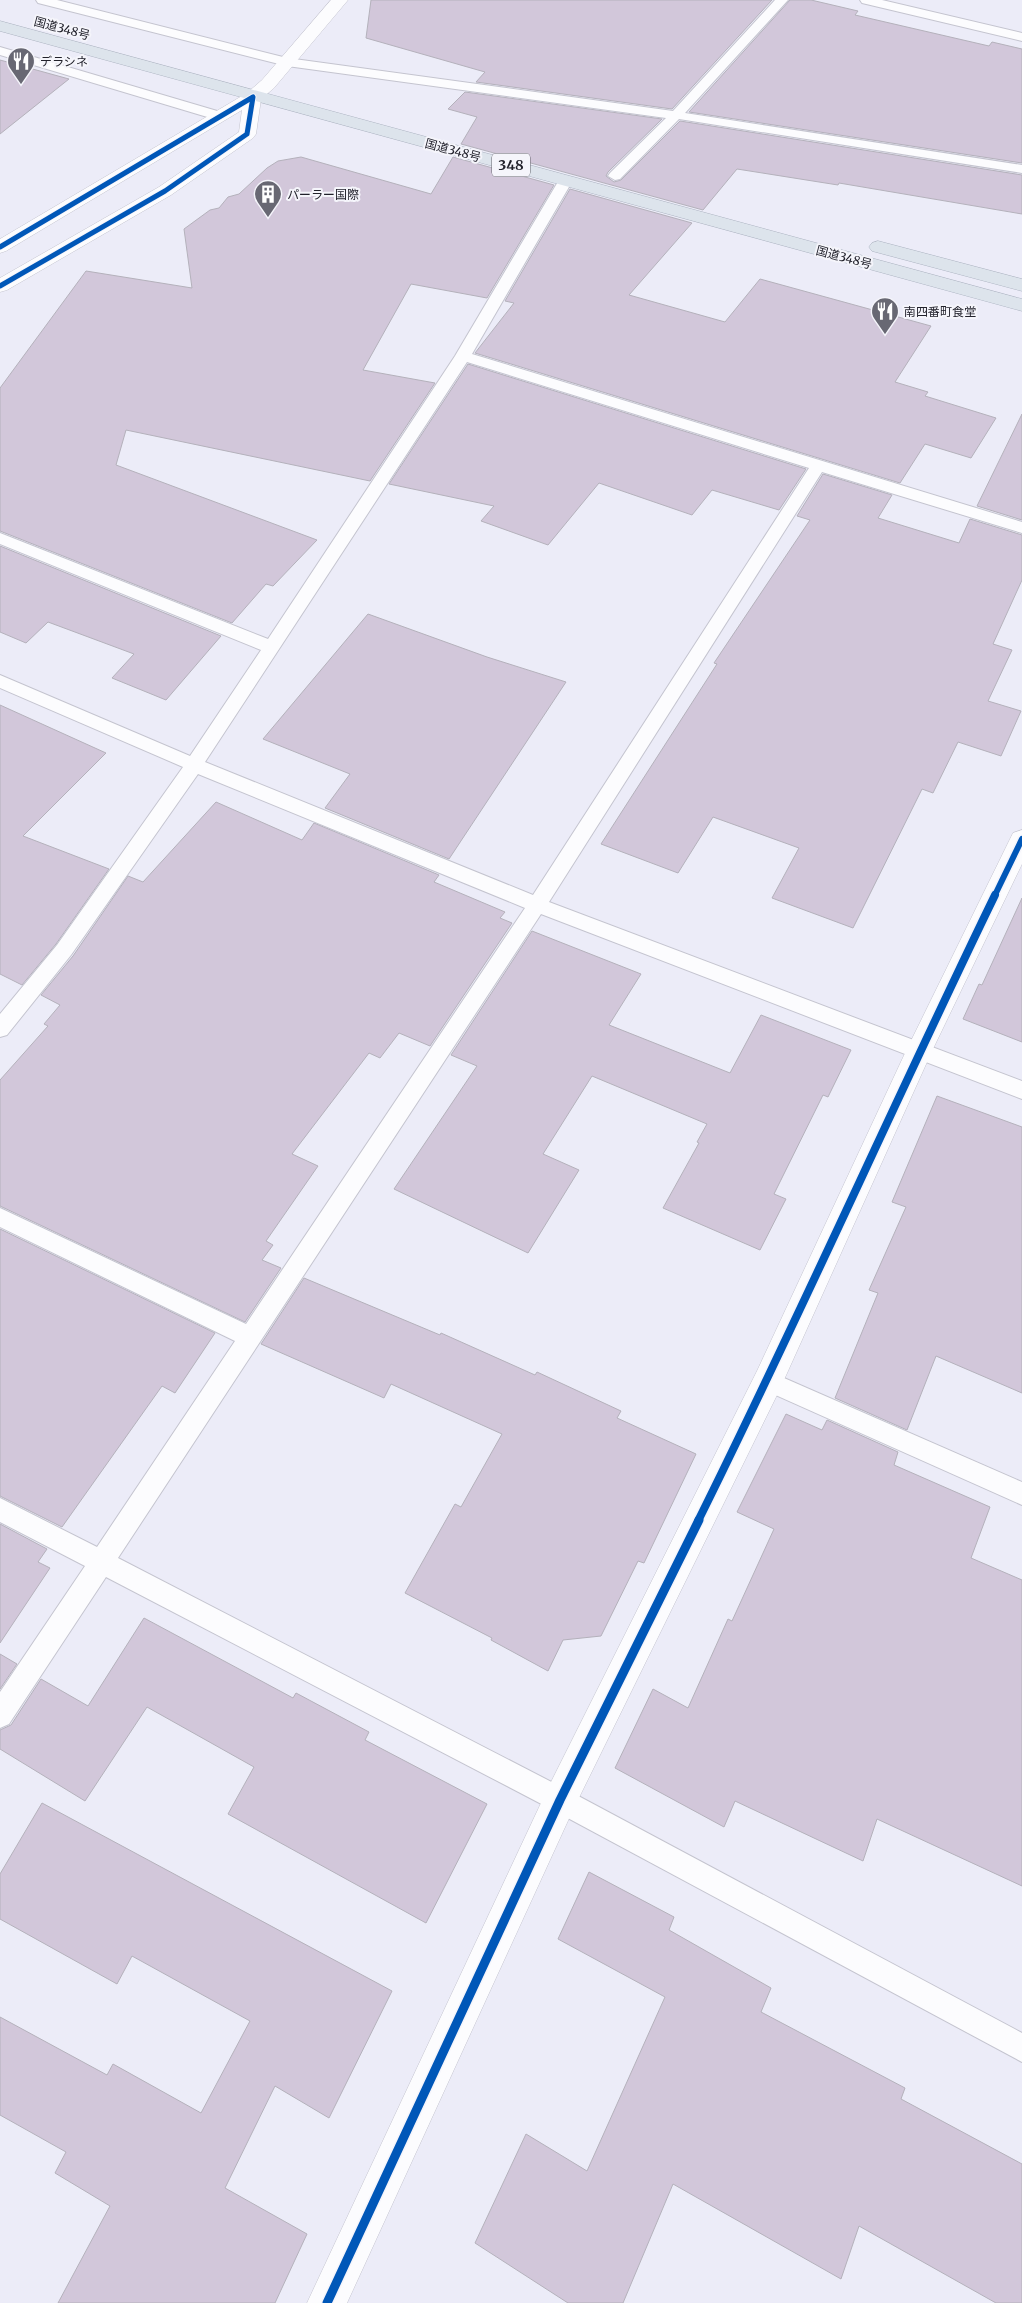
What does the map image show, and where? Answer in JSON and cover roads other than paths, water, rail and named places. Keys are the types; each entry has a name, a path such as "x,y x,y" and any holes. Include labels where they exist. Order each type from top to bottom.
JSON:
{"highway":[{"name":"国道348号","path":"0,10 634,182"},
{"name":"国道348号","path":"0,26 253,97 566,180 1022,306"},
{"name":"国道348号","path":"861,242 1022,285"}],"street":[{"path":"0,247 120,178 253,97 268,84 340,0"},
{"path":"0,286 165,191 246,134 253,97"},
{"path":"327,2303 560,1800 768,1381 919,1051 1022,839"}],"lane":[{"path":"42,0 287,62 676,114 1022,169"},
{"path":"615,176 676,114 782,0"},
{"path":"866,0 1022,37"},
{"path":"94,14 106,5"},
{"path":"0,51 219,116"},
{"path":"0,1029 64,950 194,765 462,356 566,180"},
{"path":"462,356 1022,528"},
{"path":"0,1715 537,905 818,466"},
{"path":"0,538 271,647"},
{"path":"0,681 194,765 537,905 1022,1090"},
{"path":"0,1217 250,1337"},
{"path":"768,1381 1022,1494"},
{"path":"0,1509 560,1800 1022,2048"}],"place":[{"name":"デラシネ","path":"21,85"},
{"name":"パーラー国際","path":"268,218"},
{"name":"南四番町食堂","path":"885,335"}]}
